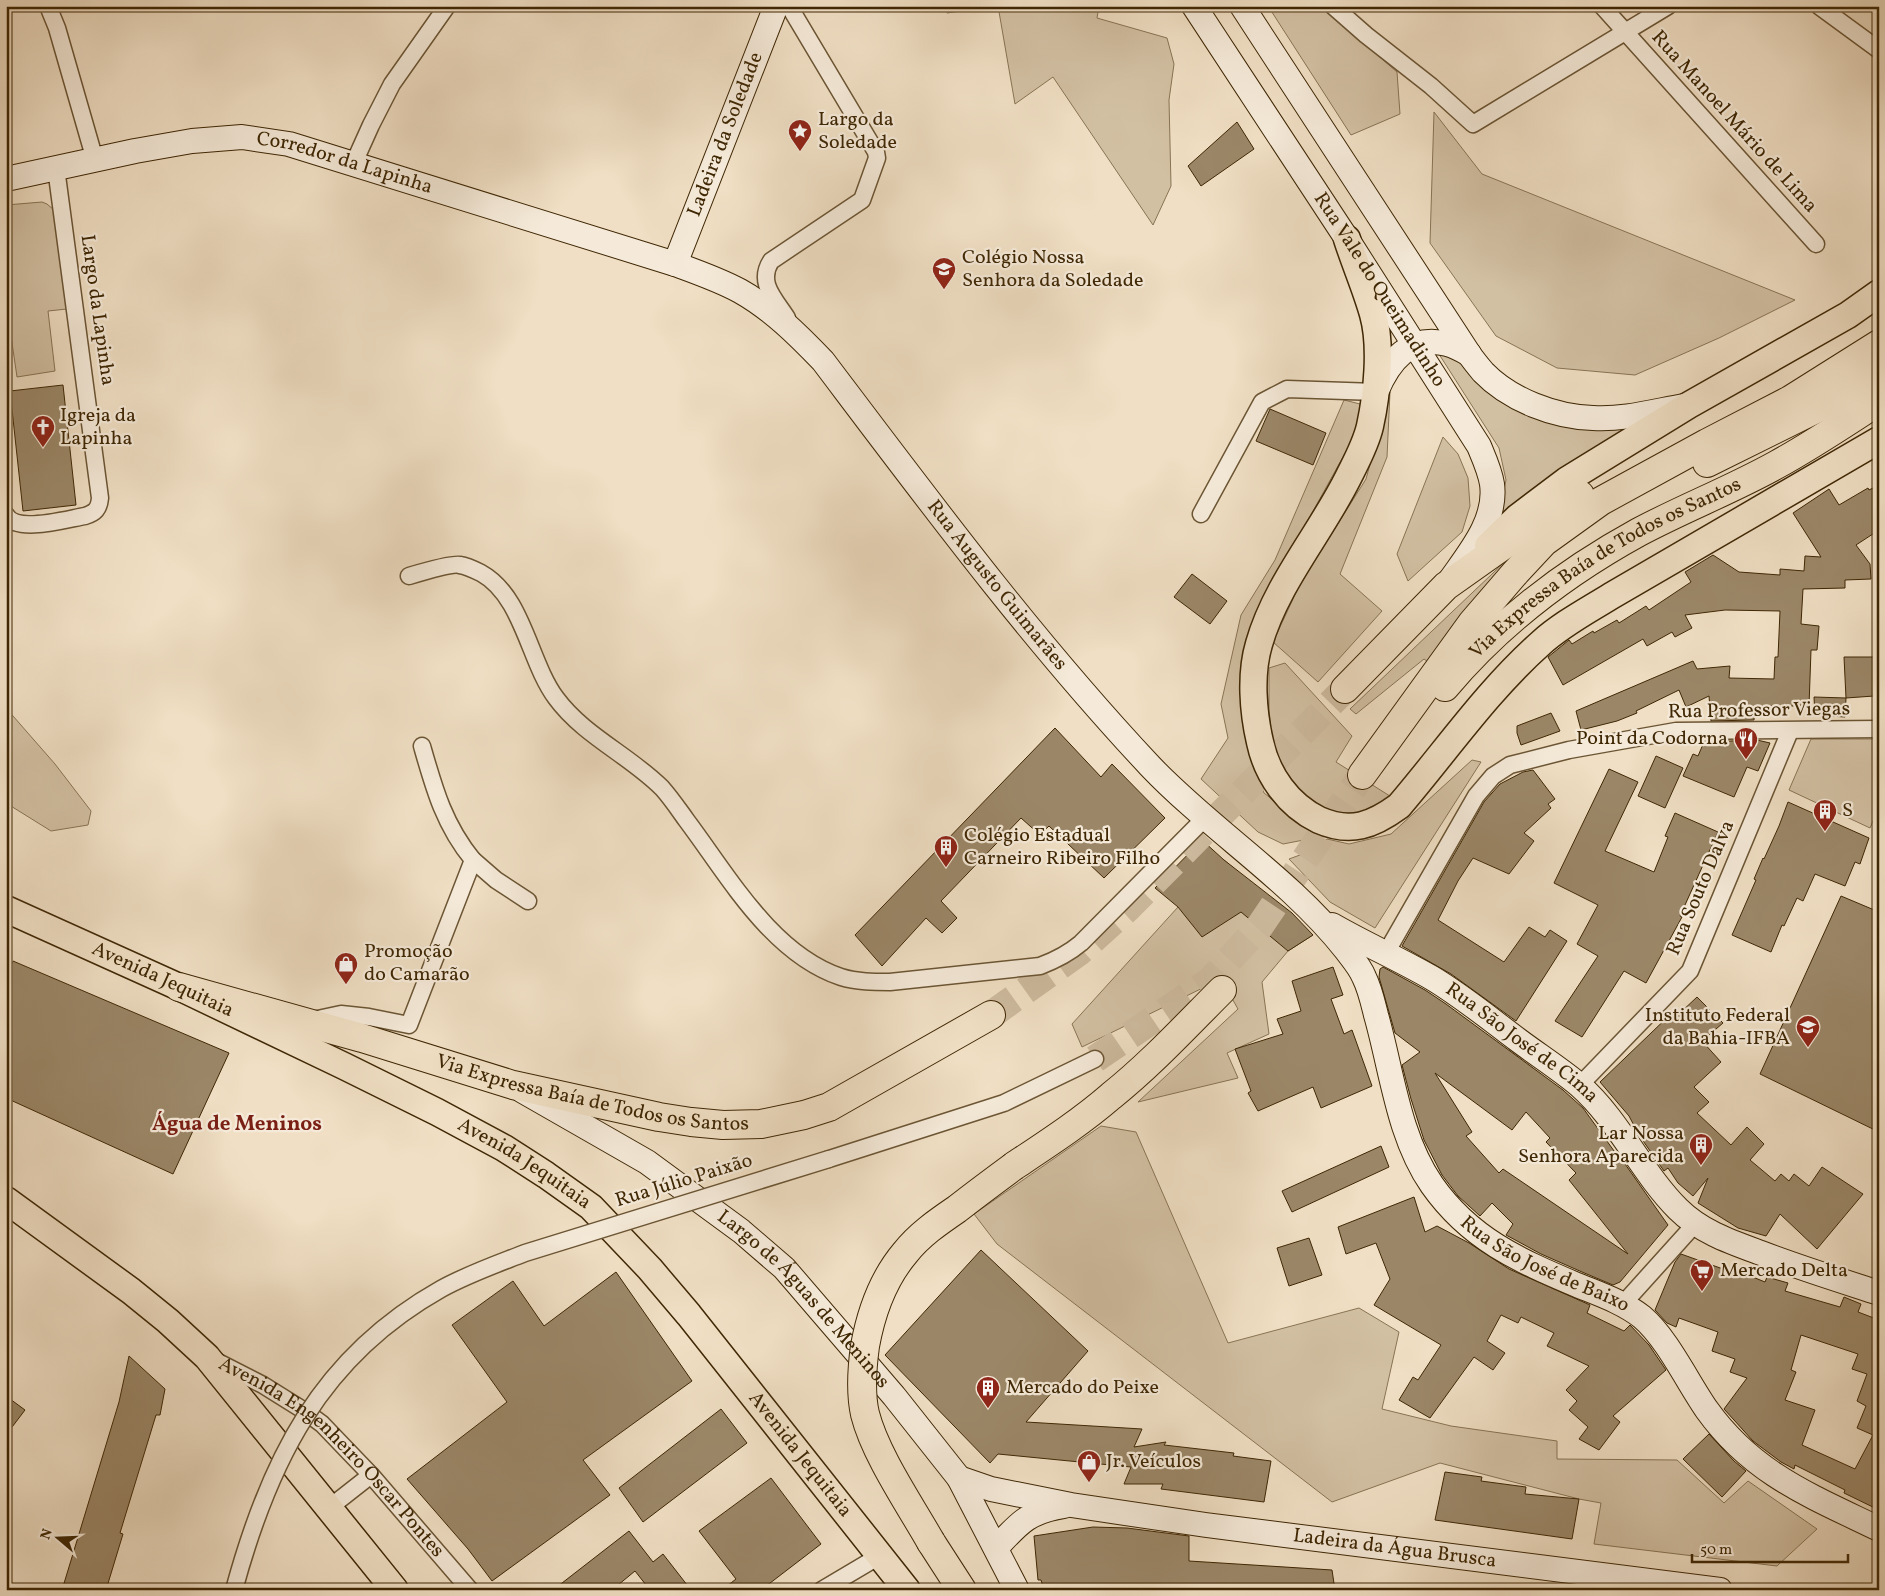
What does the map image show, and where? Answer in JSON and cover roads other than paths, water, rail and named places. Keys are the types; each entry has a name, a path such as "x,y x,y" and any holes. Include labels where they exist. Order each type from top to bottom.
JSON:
{"highway":[{"path":"1345,689 1446,586 1535,523 1628,466 1735,409 1879,342"},
{"path":"1491,603 1544,542 1601,501 1790,400 1879,342"},
{"path":"1491,603 1569,540 1600,520 1645,494 1826,404 1879,372"},
{"name":"Via Expressa Baía de Todos os Santos","path":"1491,603 1472,623 1369,779 1461,668 1513,618 1546,591 1593,558 1642,531 1776,465 1879,401"},
{"name":"Via Expressa Baía de Todos os Santos","path":"179,987 370,1040 513,1085 659,1117 723,1125 761,1124 804,1115 828,1107 990,1015"},
{"path":"962,1590 931,1542 894,1478 876,1443 866,1414 862,1387 862,1362 874,1308 888,1277 905,1253 927,1230 1112,1096 1163,1049 1222,990"}],"main road":[{"path":"1347,239 1373,316 1377,352 1376,392 1369,428 1358,458 1340,494 1282,590 1265,626 1258,646 1254,684 1255,721 1262,752 1273,777 1284,793 1298,807 1311,816 1330,824 1347,827 1362,826 1376,822 1400,806 1483,702 1542,642 1573,619 1879,440"},
{"path":"1446,586 1518,517 1567,480 1688,406 1848,315 1879,293"},
{"path":"1776,465 1830,445 1879,420"},
{"name":"Avenida Jequitaia","path":"6,909 179,987 437,1112 504,1148 546,1175 591,1208 650,1268 684,1309 907,1590"},
{"name":"Avenida Engenheiro Oscar Pontes","path":"6,1200 131,1291 168,1321 207,1357 395,1590"}],"street":[{"path":"48,6 57,28 95,160"},
{"path":"353,165 392,84 447,6"},
{"name":"Ladeira da Soledade","path":"675,264 776,6"},
{"path":"789,6 869,139 877,158 862,200 770,261 766,268 764,277 766,286 799,336"},
{"name":"Rua Vale do Queimadinho","path":"1194,6 1347,239 1479,446 1492,484 1492,502 1487,520 1478,540 1446,586"},
{"name":"Rua Vale do Queimadinho","path":"1242,6 1469,354 1483,372 1500,386 1523,400 1570,416 1595,419 1635,415 1688,406"},
{"path":"1333,6 1366,35 1431,86 1472,124 1668,6"},
{"name":"Rua Manoel Mário de Lima","path":"1602,6 1816,244"},
{"path":"1819,6 1879,50"},
{"name":"Corredor da Lapinha","path":"6,179 192,141 242,137 263,139 289,144 675,264"},
{"name":"Largo da Lapinha","path":"6,515 9,520 17,524 29,525 93,514 99,507 100,498 56,168"},
{"name":"Rua Augusto Guimarães","path":"675,264 740,291 799,336 823,362 996,588 1068,676 1155,771 1318,916"},
{"path":"1201,514 1262,402 1287,389 1376,392 1393,360 1404,351 1425,342 1449,344 1469,354"},
{"path":"409,576 459,564 482,574 495,583 515,611 546,681 563,707 575,720 662,788 758,916 787,945 799,956 818,968 843,978 866,982 890,982 1040,966 1057,960 1081,944 1206,817"},
{"name":"Rua Professor Viegas","path":"1386,953 1476,796 1493,776 1510,765 1569,750 1676,731 1879,729"},
{"name":"Rua Souto Dalva","path":"1579,1086 1690,971 1790,730"},
{"path":"422,746 434,788 458,843 472,860 496,880 528,901"},
{"path":"305,1022 341,1014 369,1017 409,1025 472,860"},
{"name":"Rua São José de Cima","path":"1318,916 1359,941 1386,953 1460,996 1579,1086 1601,1108 1662,1192 1695,1224 1730,1241 1805,1270 1879,1293"},
{"name":"Rua São José de Baixo","path":"1318,916 1364,976 1408,1136 1420,1165 1433,1186 1465,1222 1499,1249 1623,1304 1641,1316 1655,1331 1708,1411 1746,1455 1784,1482 1879,1529"},
{"path":"1364,976 1371,965 1386,953"},
{"name":"Rua Júlio Paixão","path":"234,1590 259,1509 276,1467 296,1430 322,1391 374,1336 408,1310 442,1289 479,1271 525,1253 1004,1103 1095,1059"},
{"name":"Largo de Águas de Meninos","path":"513,1085 647,1162 740,1231 784,1268 894,1396 959,1478 1017,1590"},
{"path":"1623,1304 1695,1224"},
{"path":"1855,1286 1879,1302"},
{"name":"Avenida Engenheiro Oscar Pontes","path":"207,1357 263,1386 303,1410 334,1436 371,1475 470,1590"},
{"path":"329,1508 371,1475"},
{"name":"Ladeira da Água Brusca","path":"959,1478 992,1489 1071,1505 1215,1526 1720,1590"},
{"name":"Ladeira da Água Brusca","path":"996,1548 1027,1518 1043,1509 1071,1505"},
{"path":"822,1590 881,1555"}],"tunnel":[{"path":"991,1015 1079,952 1129,907 1345,689"},
{"path":"1095,1059 1210,981 1260,926 1362,775"}],"place":[{"name":"Largo da Soledade","path":"800,152"},
{"name":"Colégio Nossa Senhora da Soledade","path":"944,290"},
{"name":"Igreja da Lapinha","path":"43,448"},
{"name":"Point da Codorna","path":"1746,760"},
{"name":"S","path":"1825,832"},
{"name":"Colégio Estadual Carneiro Ribeiro Filho","path":"946,868"},
{"name":"Promoção do Camarão","path":"346,985"},
{"name":"Instituto Federal da Bahia-IFBA","path":"1808,1048"},
{"name":"Lar Nossa Senhora Aparecida","path":"1701,1166"},
{"name":"Mercado Delta","path":"1702,1292"},
{"name":"Mercado do Peixe","path":"988,1409"},
{"name":"Jr. Veículos","path":"1089,1483"}],"district":[{"name":"Água de Meninos","path":"237,1124"}]}
